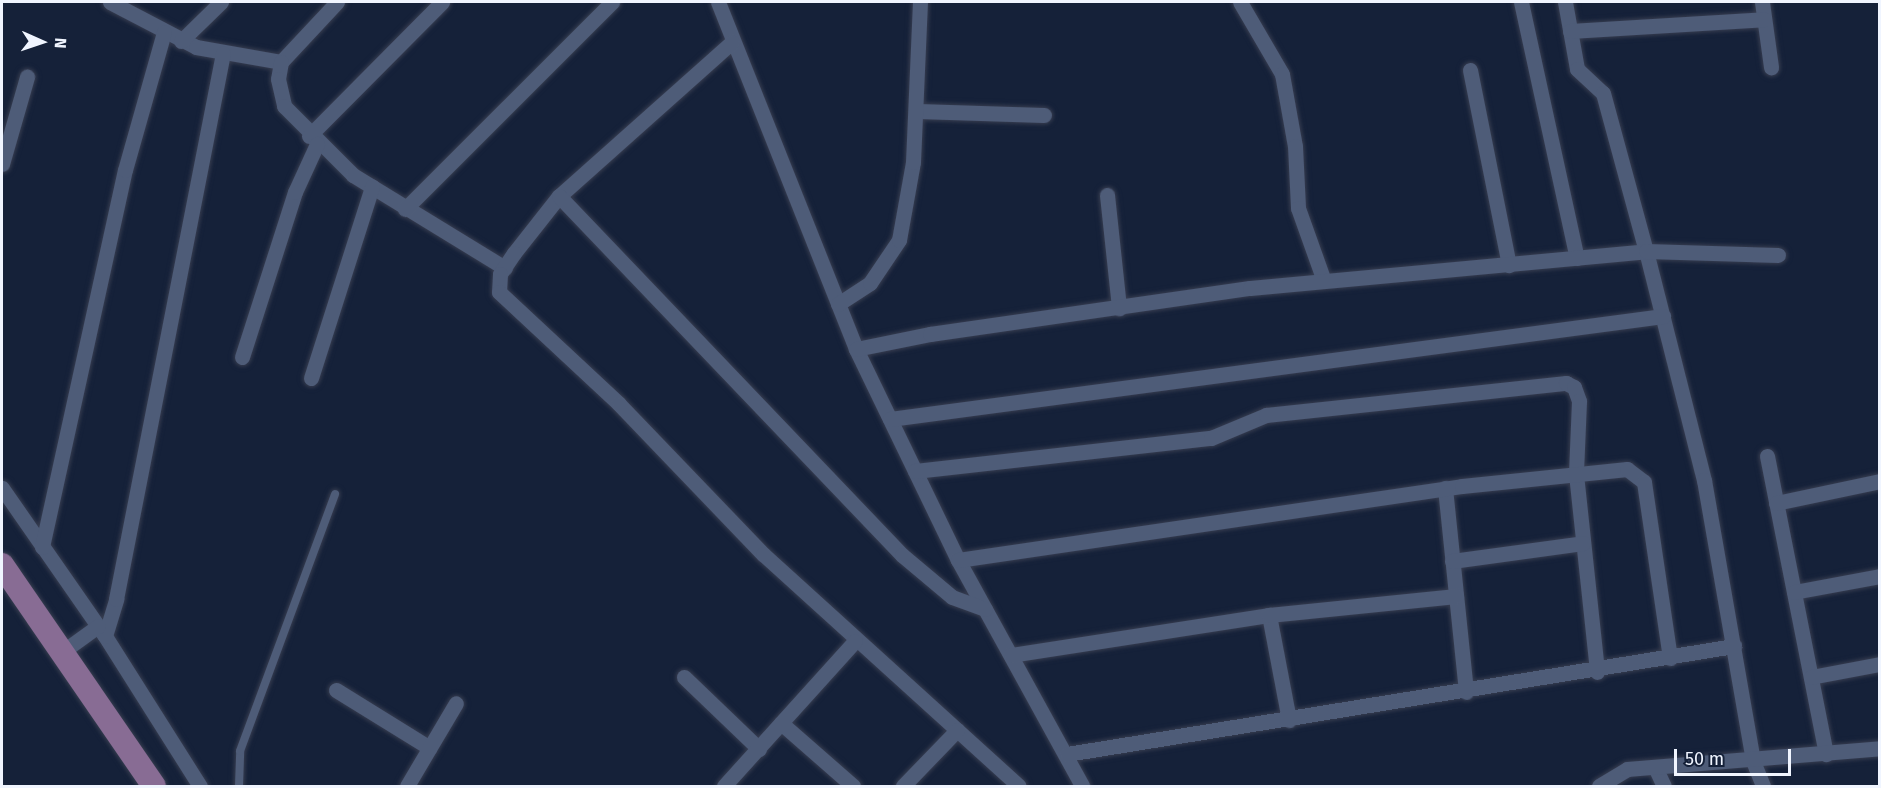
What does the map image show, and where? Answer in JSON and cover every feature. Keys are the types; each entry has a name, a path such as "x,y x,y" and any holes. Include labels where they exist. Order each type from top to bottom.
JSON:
{"main road":[{"path":"2,565 154,786"}],"street":[{"path":"110,2 181,41 223,53 281,62"},
{"path":"181,41 221,2"},
{"path":"336,2 281,62 278,79 284,106 313,140 372,188 505,268"},
{"path":"242,357 313,140 442,2"},
{"path":"405,209 612,2"},
{"path":"718,2 856,349 958,560 1082,786"},
{"path":"838,304 870,283 899,240 917,111 921,2"},
{"path":"1240,2 1282,74 1295,146 1298,208 1324,281"},
{"path":"1521,2 1577,258"},
{"path":"1565,2 1577,69 1603,93 1663,316 1704,480 1753,761 1763,786"},
{"path":"1762,2 1772,67"},
{"path":"1570,31 1764,19"},
{"path":"42,547 125,170 164,32"},
{"path":"732,42 559,196 505,268 497,283 504,298 619,404 855,641 1016,785"},
{"path":"62,652 101,631 223,53"},
{"path":"1470,70 1509,265"},
{"path":"2,164 27,77"},
{"path":"917,111 1044,115"},
{"path":"311,378 372,188"},
{"path":"1107,195 1119,308"},
{"path":"559,196 902,555 952,597 985,609"},
{"path":"856,349 930,333 1324,281 1646,251 1778,255"},
{"path":"890,419 1663,316"},
{"path":"915,471 1211,438 1266,415 1566,383 1574,387 1579,401 1576,474 1597,672"},
{"path":"1767,456 1826,754"},
{"path":"958,560 1445,488 1627,469 1641,475 1670,658"},
{"path":"1776,503 1880,481"},
{"path":"1445,488 1466,692"},
{"path":"4,496 101,631 200,786"},
{"path":"1452,561 1584,543"},
{"path":"1794,592 1880,576"},
{"path":"1011,656 1269,615 1456,596"},
{"path":"1269,615 1289,720"},
{"path":"724,786 855,641"},
{"path":"1066,754 1597,672 1734,646"},
{"path":"1811,677 1880,664"},
{"path":"684,677 759,749"},
{"path":"336,690 430,748"},
{"path":"407,786 456,703"},
{"path":"782,723 853,786"},
{"path":"903,786 957,730"},
{"path":"1599,786 1617,772 1880,748"},
{"path":"1655,768 1664,786"}],"lane":[{"path":"239,786 240,751 335,494"}]}
